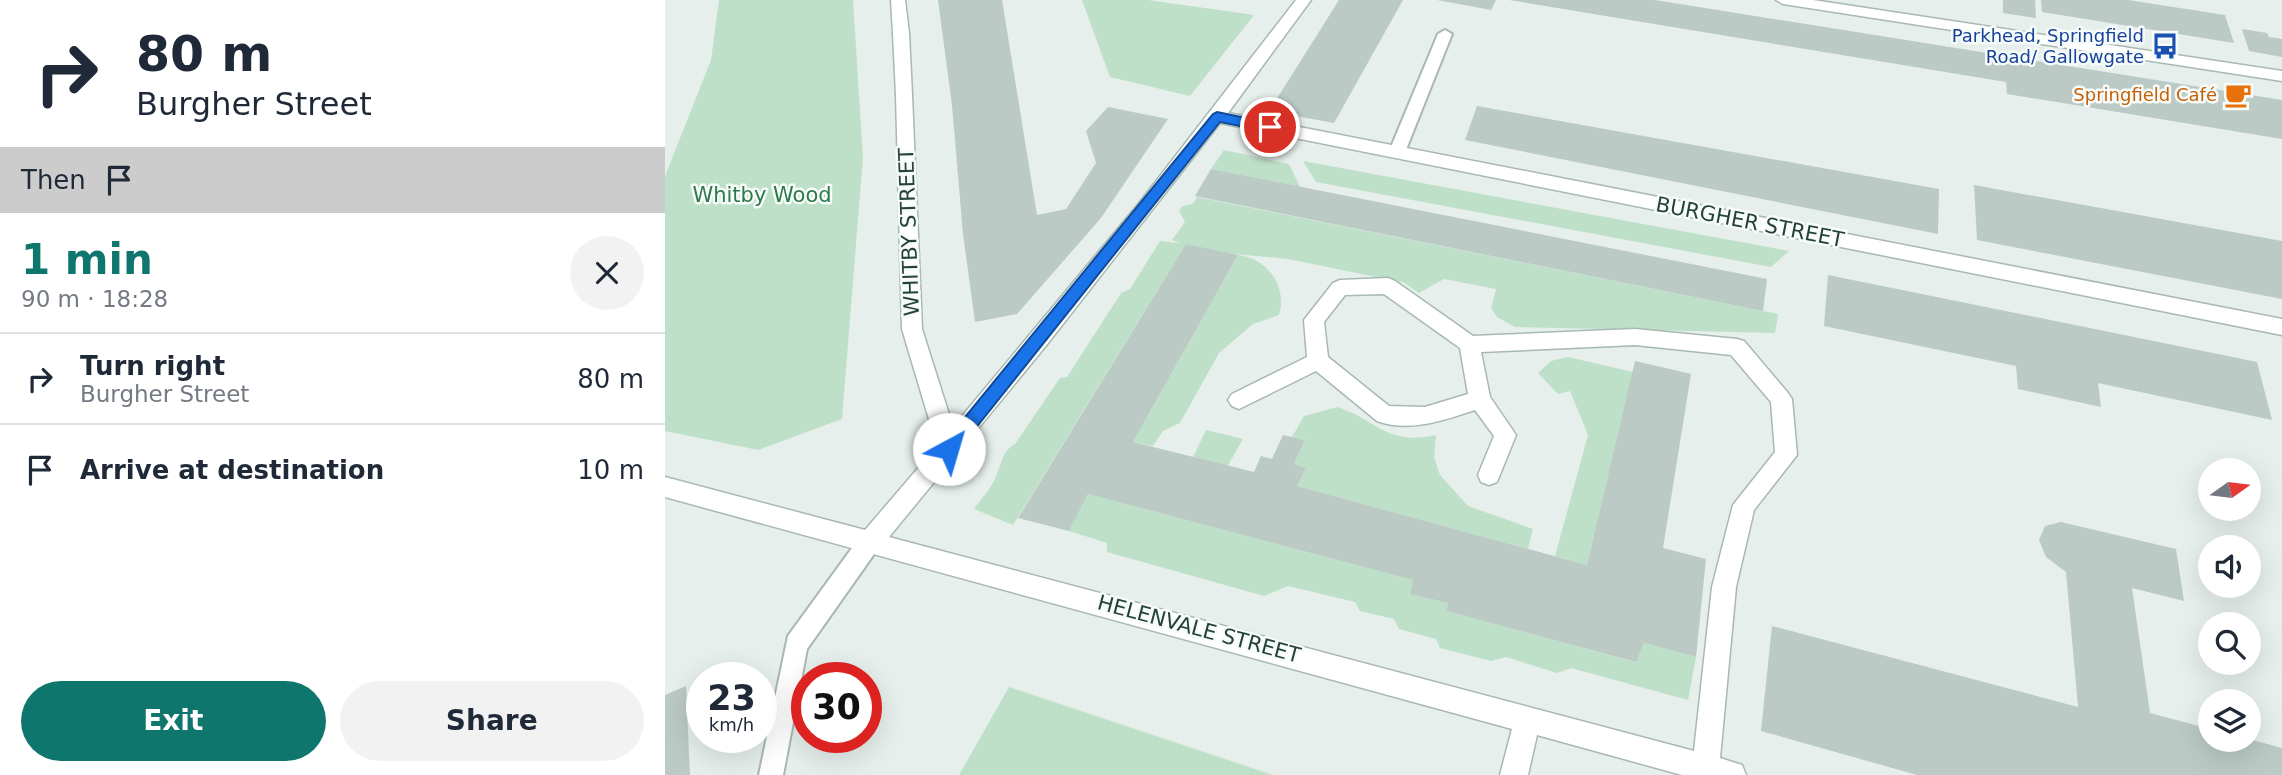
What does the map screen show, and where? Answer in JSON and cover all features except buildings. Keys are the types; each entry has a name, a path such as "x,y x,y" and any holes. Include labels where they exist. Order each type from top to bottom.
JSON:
{"street":[{"name":"WHITBY STREET","path":"898,0 912,329 949,449"},
{"path":"871,540 949,449 1217,117 1304,0"},
{"path":"1783,0 2282,76"},
{"name":"BURGHER STREET","path":"1217,117 2282,327"},
{"path":"1480,400 1425,416 1385,415 1318,361 1314,320 1340,288 1388,286 1469,344 1635,337 1737,347 1781,399 1786,455 1744,505 1724,587 1706,767"},
{"path":"1469,344 1480,400 1505,435 1489,475"},
{"path":"1239,400 1318,361"},
{"name":"HELENVALE STREET","path":"665,486 1732,775"},
{"path":"1514,775 1528,719"}],"lane":[{"path":"1397,152 1445,34"},
{"path":"771,775 796,644 871,540"}],"green space":[{"name":"Whitby Wood","path":"719,0 853,0 863,157 842,419 758,450 665,431 665,176 711,60"},
{"path":"1082,0 1148,0 1254,15 1190,96 1110,77"},
{"path":"1224,150 1289,164 1300,187 1211,169"},
{"path":"1303,161 1789,251 1771,267 1316,182"},
{"path":"1197,197 1778,314 1775,333 1515,327 1497,317 1491,308 1496,289 1444,279 1419,293 1403,282 1288,259 1223,253 1186,244 1013,525 974,509 992,485 1007,450 1015,444 1060,378 1067,377 1121,293 1130,289 1160,241 1180,243 1172,240 1185,222 1179,210 1183,206 1193,204"},
{"path":"1238,255 1258,262 1273,276 1280,294 1279,315 1253,324 1219,353 1180,423 1163,431 1153,446 1133,442"},
{"path":"1568,357 1633,372 1587,565 1555,556 1588,435 1570,391 1558,394 1538,373 1551,361"},
{"path":"1337,407 1394,434 1405,437 1436,435 1434,457 1440,475 1468,506 1533,529 1528,549 1297,486 1305,468 1294,464 1305,440 1292,437 1304,416"},
{"path":"1206,430 1243,439 1227,467 1193,457"},
{"path":"1088,494 1413,580 1411,594 1448,603 1446,611 1635,662 1644,643 1696,657 1688,700 1571,668 1557,673 1506,657 1491,661 1440,648 1436,639 1399,629 1394,619 1360,611 1355,602 1288,586 1264,596 1107,552 1107,543 1069,531"},
{"path":"1009,687 1273,775 959,775"}],"place":[{"name":"Parkhead, Springfield Road/ Gallowgate","path":"2165,46"},
{"name":"Springfield Café","path":"2238,95"}],"route":[{"path":"949,449 1217,117 1270,127"}]}
